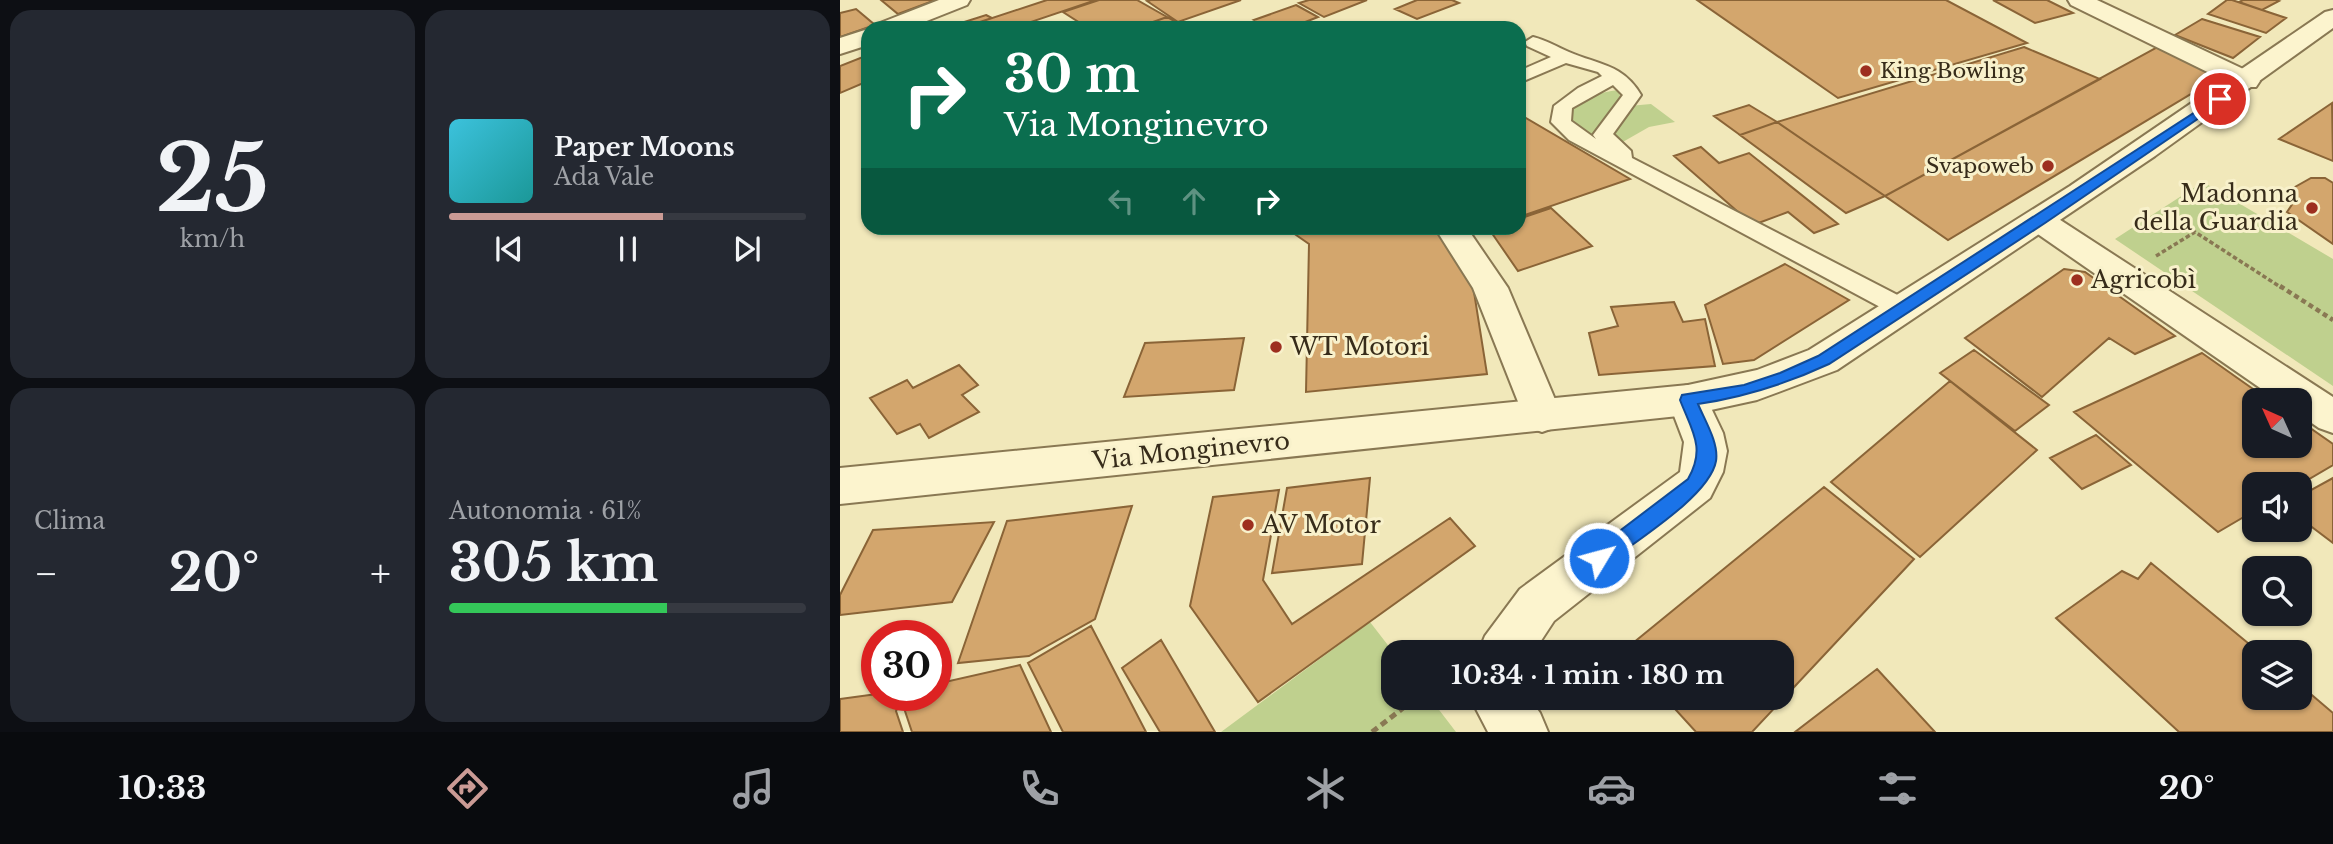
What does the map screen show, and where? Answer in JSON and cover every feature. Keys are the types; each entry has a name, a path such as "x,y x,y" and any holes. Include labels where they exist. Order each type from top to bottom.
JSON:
{"street":[{"path":"906,21 959,0"},
{"path":"2080,0 2247,81"},
{"name":"Via Monginevro","path":"840,486 1688,400 1744,391 1786,378 1823,360 2040,220 2247,81 2333,17"},
{"path":"840,47 861,39"},
{"path":"2040,220 2333,417"},
{"path":"1456,235 1490,288 1542,416"},
{"path":"1512,640 1537,605 1695,485 1707,463 1707,447 1688,400"},
{"path":"1504,710 1521,732"}],"lane":[{"path":"1533,42 1565,57 1595,64 1613,78 1625,83 1632,95 1603,135 1621,150 1628,163"},
{"path":"1526,75 1565,57"},
{"path":"1613,78 1563,106 1561,122 1576,135 1904,309"}],"path":[{"path":"2123,276 2195,232 2333,320"},
{"path":"1372,732 1400,710"}],"green space":[{"path":"1618,90 1621,99 1592,138 1573,125 1571,109 1576,105 1593,96"},
{"path":"1651,104 1675,122 1649,127 1621,143 1612,131 1629,106"},
{"path":"2203,182 2333,259 2333,386 2115,239"},
{"path":"1370,622 1384,640 1381,640 1381,710 1439,710 1456,732 1221,732"}],"building":[{"path":"881,0 931,0 933,1 898,14"},
{"path":"1047,0 1096,0 1034,21 983,21"},
{"path":"1099,0 1137,0 1167,17 1156,21 1077,21 1063,12"},
{"path":"1241,0 1177,21 1147,1"},
{"path":"1309,0 1367,0 1324,17 1299,3"},
{"path":"1417,0 1452,0 1459,3 1417,19 1395,9"},
{"name":"King Bowling","path":"1697,0 1946,0 2027,43 1838,98"},
{"path":"1993,0 2047,0 2073,13 2035,23"},
{"path":"2227,0 2286,18 2266,33 2208,14"},
{"path":"2279,1 2262,10 2239,2"},
{"path":"1296,5 1318,17 1308,21 1254,20"},
{"path":"856,9 870,21 861,21 861,30 840,37 840,13"},
{"path":"986,15 992,18 983,21 967,21"},
{"path":"1167,17 1174,21 1156,21"},
{"path":"2202,19 2260,37 2233,58 2175,35"},
{"path":"2161,45 2224,74 1948,240 1885,196"},
{"path":"2024,47 2100,79 1885,196 1777,122"},
{"path":"861,58 861,84 840,93 840,66"},
{"path":"2332,103 2333,161 2279,139"},
{"path":"1749,105 1777,122 1740,135 1714,116"},
{"path":"1526,118 1630,179 1526,215"},
{"path":"1777,122 1885,196 1846,213 1740,135"},
{"path":"1701,147 1719,163 1749,153 1838,224 1814,233 1788,212 1753,225 1674,156"},
{"name":"Madonna della Guardia","path":"2311,178 2325,178 2333,183 2333,244 2287,212 2293,203 2285,198 2295,187"},
{"path":"1551,208 1592,246 1518,271 1493,235 1526,235 1526,217"},
{"path":"1296,235 1441,235 1471,273 1487,374 1306,392 1309,244"},
{"path":"1785,264 1849,300 1754,360 1723,364 1705,305"},
{"path":"2064,269 2085,272 2175,336 2135,354 2109,338 2042,397 1965,338"},
{"path":"1674,302 1683,322 1705,319 1715,366 1599,375 1589,333 1618,326 1611,307"},
{"path":"1244,338 1234,390 1124,397 1145,343"},
{"path":"1974,350 2049,405 2015,431 1940,373"},
{"path":"2202,353 2252,388 2242,388 2242,458 2312,458 2312,429 2333,444 2333,465 2312,477 2312,472 2242,472 2242,518 2218,532 2074,412"},
{"path":"959,365 978,385 962,395 979,412 929,438 920,424 897,434 870,398 907,380 913,388"},
{"path":"1950,381 2037,450 1920,557 1831,482"},
{"path":"2096,435 2131,465 2082,489 2050,458"},
{"path":"1370,478 1362,564 1272,573 1287,488"},
{"path":"2333,478 2333,543 2312,527 2312,489"},
{"path":"1824,487 1914,559 1794,687 1794,640 1637,640"},
{"path":"1279,490 1263,580 1292,624 1450,518 1475,546 1258,702 1190,606 1213,497"},
{"path":"1132,506 1095,619 1029,656 958,663 1007,521"},
{"path":"994,522 952,602 840,615 840,595 873,530"},
{"path":"2151,563 2244,640 2242,640 2242,710 2312,710 2312,695 2333,713 2333,732 2179,732 2056,618 2122,571 2138,579"},
{"path":"1091,626 1146,732 1063,732 1028,663"},
{"path":"1161,640 1215,732 1160,732 1122,668"},
{"path":"1020,665 1051,732 912,732 905,711 952,711 952,680"},
{"path":"1877,669 1935,732 1795,732"},
{"path":"861,696 861,711 896,711 903,732 840,732 840,699"},
{"path":"1676,710 1773,710 1752,732 1696,732"}],"place":[{"name":"King Bowling","path":"1866,71"},
{"name":"Svapoweb","path":"2048,166"},
{"name":"Madonna della Guardia","path":"2312,208"},
{"name":"Agricobì","path":"2077,280"},
{"name":"WT Motori","path":"1276,347"},
{"name":"AV Motor","path":"1248,525"}],"route":[{"path":"1599,558 1695,485 1707,463 1707,447 1688,400 1744,391 1786,378 1823,360 2040,220 2220,99"}]}
